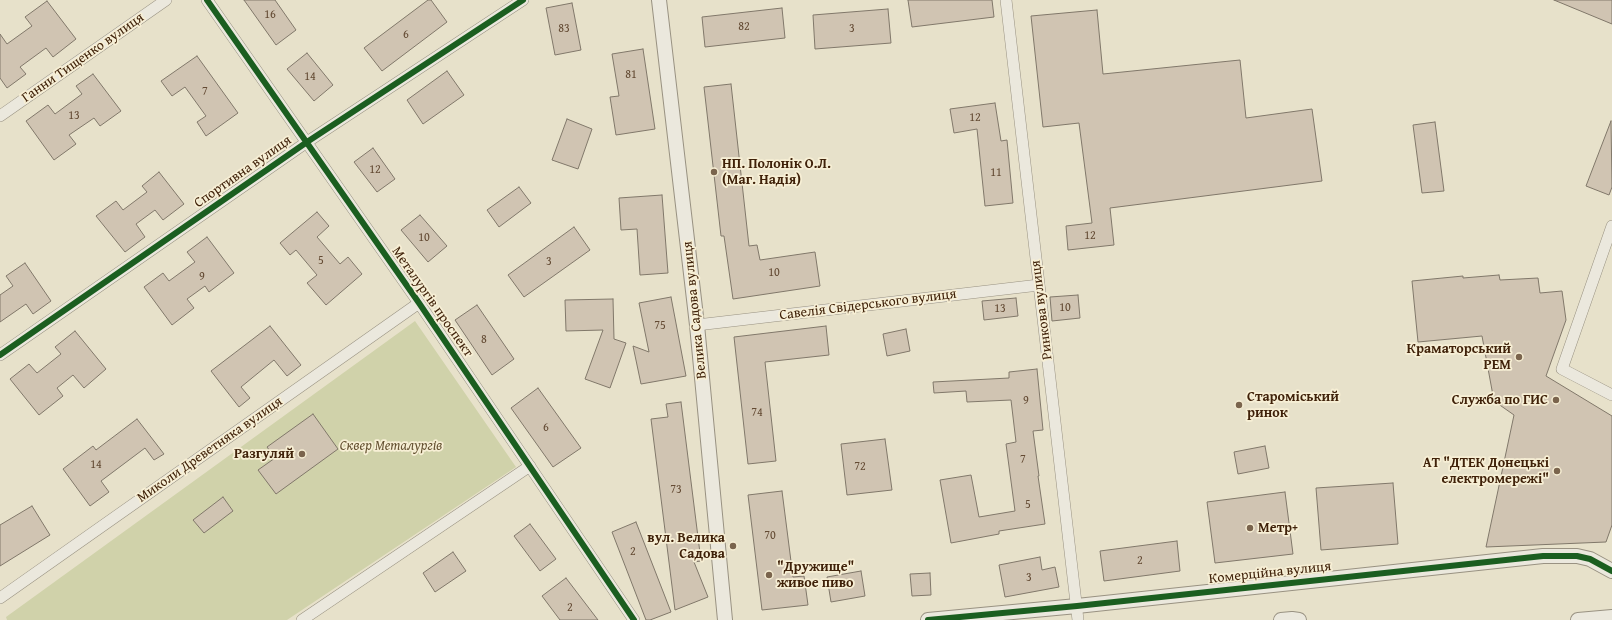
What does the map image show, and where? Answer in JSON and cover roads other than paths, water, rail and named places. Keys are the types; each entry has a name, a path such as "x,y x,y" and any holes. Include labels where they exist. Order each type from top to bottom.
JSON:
{"street":[{"name":"Ганни Тищенко вулиця","path":"0,116 166,0"},
{"name":"Металургів проспект","path":"207,0 419,303 634,620"},
{"name":"Спортивна вулиця","path":"0,355 307,142 523,0"},
{"name":"Велика Садова вулиця","path":"659,0 697,325 725,620"},
{"name":"Ринкова вулиця","path":"1006,0 1077,613"},
{"path":"1612,226 1562,369 1612,395"},
{"name":"Савелія Свідерського вулиця","path":"697,325 1039,285"},
{"name":"Миколи Древетняка вулиця","path":"0,598 419,303"},
{"path":"302,620 530,466"},
{"name":"Комерційна вулиця","path":"928,620 1077,613 1542,556 1577,556 1590,559 1612,569"},
{"path":"1578,620 1612,617"},
{"path":"1281,620 1299,620"}],"place":[{"name":"НП. Полонік О.Л. (Маг. Надія)","path":"714,172"},
{"name":"Краматорський РЕМ","path":"1519,357"},
{"name":"Служба по ГИС","path":"1556,400"},
{"name":"Староміський ринок","path":"1239,405"},
{"name":"Разгуляй","path":"302,454"},
{"name":"АТ \"ДТЕК Донецькі електромережі\"","path":"1557,471"},
{"name":"Метр+","path":"1250,528"},
{"name":"вул. Велика Садова","path":"733,546"},
{"name":"\"Дружище\" живое пиво","path":"769,575"}],"park label":[{"name":"Сквер Металургів","path":"391,446"}]}
